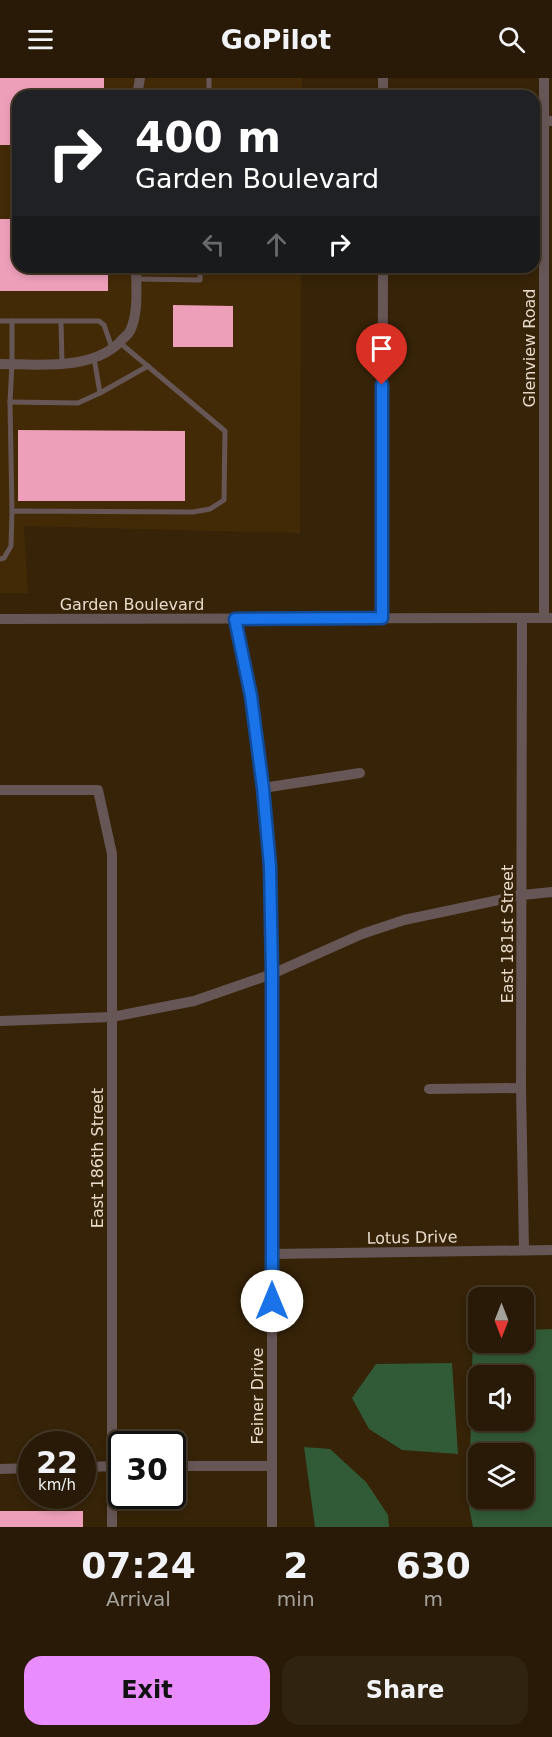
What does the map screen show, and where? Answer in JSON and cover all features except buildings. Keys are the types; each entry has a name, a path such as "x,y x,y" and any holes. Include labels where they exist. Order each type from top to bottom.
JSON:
{"street":[{"name":"Glenview Road","path":"544,78 548,618"},
{"path":"0,364 70,363 94,358 116,345 129,333 136,310 136,273"},
{"path":"382,618 383,273"},
{"name":"East 181st Street","path":"522,618 520,1088 524,1250"},
{"name":"Garden Boulevard","path":"0,619 548,618"},
{"name":"Feiner Drive","path":"235,619 251,696 270,866 272,1527"},
{"path":"263,788 360,773"},
{"name":"East 186th Street","path":"0,790 98,790 112,854 117,1431"},
{"path":"0,1021 112,1017 194,1001 272,974 362,934 404,920 522,895 552,892"},
{"path":"429,1089 520,1088"},
{"name":"Lotus Drive","path":"272,1254 552,1250"},
{"path":"186,1466 272,1466"},
{"path":"0,1469 18,1468"},
{"name":"East 186th Street","path":"112,1527 113,1509"}],"lane":[{"path":"136,279 200,280 200,273"},
{"path":"0,321 99,321 116,345 148,366 225,431 224,500 210,509 193,512 12,511"},
{"path":"0,559 4,558 11,546 12,321"},
{"path":"61,321 62,363"},
{"path":"94,358 100,393"},
{"path":"10,402 78,403 148,366"}],"shaded area":[{"path":"0,78 302,78 302,90 12,90 12,273 301,273 300,533 24,526 28,593 0,593"}],"green space":[{"path":"552,1329 552,1527 473,1527 469,1509 534,1509 534,1443 470,1443 471,1431 534,1431 534,1365 472,1365 472,1353 534,1353 534,1330"},
{"path":"452,1363 458,1454 402,1450 369,1429 352,1398 376,1364"},
{"path":"304,1447 330,1449 366,1482 388,1515 389,1527 315,1527"}],"route":[{"path":"272,1301 270,866 251,696 235,619 382,618 382,385"}]}
